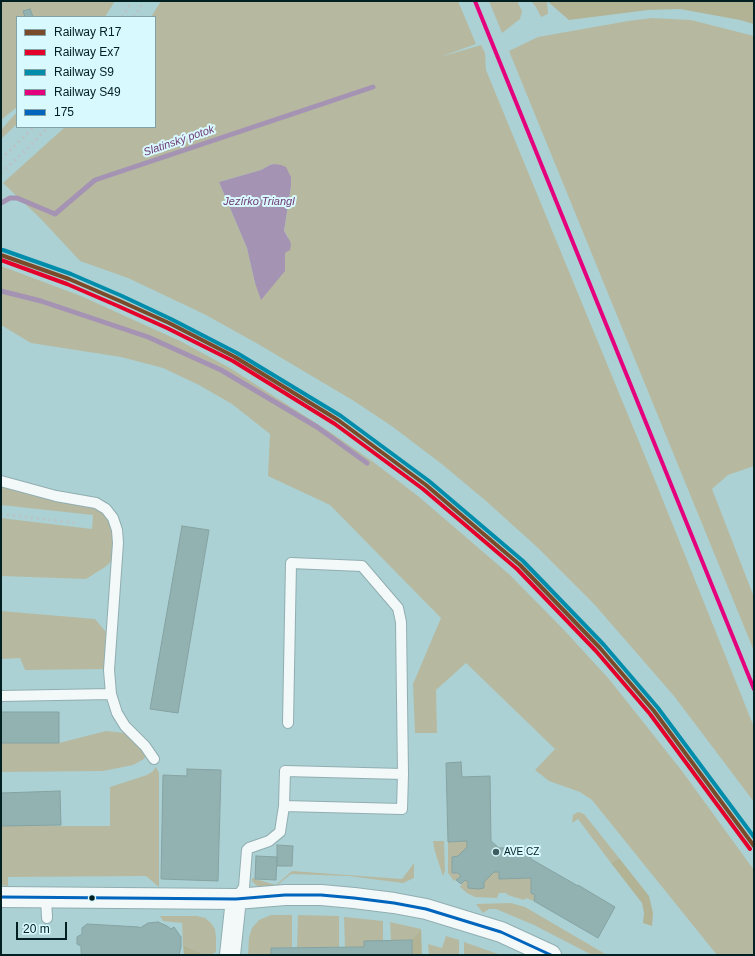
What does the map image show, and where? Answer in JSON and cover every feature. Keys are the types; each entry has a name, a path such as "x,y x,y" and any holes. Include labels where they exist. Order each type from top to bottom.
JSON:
{"street":[{"path":"1,897 236,899 285,895 321,896 394,903 426,910 501,932 551,955"},
{"path":"230,955 236,899"}],"lane":[{"path":"1,481 56,496 96,503 106,509 113,518 117,530 118,543 109,670 111,694 117,713 126,726 154,758"},
{"path":"284,806 402,809 401,622 398,608 362,566 291,563 288,723"},
{"path":"1,696 111,694"},
{"path":"236,899 244,887 247,850 269,841 280,832 284,806 285,771 403,774"},
{"path":"46,898 47,918"}],"green space":[{"path":"1,1 115,1 106,16 16,16 16,108 1,120"},
{"path":"161,1 458,1 476,44 440,57 481,45 485,53 486,70 654,478 754,727 754,802 674,696 594,604 537,547 443,465 393,427 354,401 258,344 204,314 128,278 80,261 40,218 3,183 64,128 156,128 156,16 152,16","holes":["274,164 291,177 284,231 288,237 285,253 285,271 255,283 247,248 219,182 261,170"]},
{"path":"489,1 517,1 522,11 520,19 502,33"},
{"path":"531,1 547,1 548,14 541,17"},
{"path":"547,1 754,1 754,24 680,9 648,10 569,20"},
{"path":"652,18 691,20 754,36 754,466 728,475 712,489 754,597 754,651 509,51 538,37"},
{"path":"16,113 16,125 1,139 1,130"},
{"path":"1,266 81,296 180,341 230,368 330,432 372,461 418,496 510,575 565,631 609,679 682,771 754,870 754,955 717,955 592,800 580,792 549,781 535,770 555,749 466,663 436,690 437,733 415,733 413,684 441,618 330,505 268,476 270,434 232,404 199,385 163,368 121,357 31,343 1,325"},
{"path":"1,485 92,506 103,513 110,522 113,532 113,560 86,579 1,576 1,518 92,529 93,515 1,505"},
{"path":"1,611 95,619 106,632 104,669 25,670 20,658 1,659"},
{"path":"106,731 125,733 146,753 144,759 133,765 103,771 1,772 1,743 59,743"},
{"path":"156,767 159,773 159,887 146,876 8,877 8,886 1,885 1,826 110,826 110,787 147,775"},
{"path":"578,812 584,814 619,858 611,863 578,819 572,823 573,815"},
{"path":"433,841 444,841 445,871 443,876 435,852"},
{"path":"467,841 467,847 458,856 452,857 452,873 458,873 461,876 454,881 448,873 448,842"},
{"path":"619,858 649,896 653,913 652,926 643,923 644,913 642,903 611,863"},
{"path":"414,863 414,878 403,883 349,876 291,874 275,887 257,886 252,881 252,878 276,885 292,871 402,879"},
{"path":"494,872 499,872 500,879 531,878 531,893 535,895 534,901 526,898 524,900 506,893 499,893 497,898 475,897 460,887 465,880 468,882 468,888 484,888 484,882"},
{"path":"511,903 525,907 607,955 592,955 534,925 496,909 489,909 483,913 476,904"},
{"path":"271,915 292,915 292,947 271,948 271,955 248,955 249,937 252,928 259,920"},
{"path":"298,915 339,916 339,947 297,947"},
{"path":"160,916 197,916 205,918 215,929 216,952 211,955 206,955 183,945 182,923 163,921"},
{"path":"344,917 383,921 383,941 364,941 364,947 345,947"},
{"path":"390,922 421,929 412,940 391,941"},
{"path":"421,929 422,955 412,955 412,940"},
{"path":"446,936 459,940 459,955 429,955 428,944 442,948"},
{"path":"464,942 501,955 464,955"},
{"path":"183,945 206,955 184,955"}],"water":[{"name":"Jezírko Triangl","path":"274,164 286,167 291,177 284,231 291,245 290,250 285,253 285,271 261,300 255,283 247,248 219,182 261,170"}],"building":[{"path":"30,9 33,16 25,16 23,11"},
{"path":"182,526 209,530 178,713 150,709"},
{"path":"1,712 59,712 59,743 1,743"},
{"name":"AVE CZ","path":"461,762 462,777 490,776 491,841 499,848 530,847 531,859 615,907 598,938 534,901 535,895 531,893 531,878 499,879 499,872 494,872 484,882 484,888 478,889 468,888 468,882 465,880 461,884 456,880 461,876 458,873 452,873 452,857 458,856 467,847 467,841 448,842 446,763"},
{"path":"187,769 221,770 218,881 161,879 163,775 187,776"},
{"path":"60,791 61,825 1,826 1,793"},
{"path":"277,845 293,846 292,866 277,866"},
{"path":"256,856 277,857 276,880 255,879"},
{"path":"158,922 171,929 174,927 181,937 179,955 83,955 81,953 81,946 77,944 77,937 82,934 82,928 87,924 140,928 148,923"},
{"path":"412,940 412,955 271,955 271,948 364,947 364,941"}],"waterway":[{"name":"Slatinský potok","path":"1,203 10,198 17,198 55,214 95,180 373,87"},
{"path":"1,291 41,301 148,337 221,370 317,427 367,463"}],"railway":[{"path":"123,16 132,1"},
{"path":"135,16 144,1"},
{"path":"1,159 33,128"},
{"path":"1,173 47,128"},
{"path":"1,514 77,523"}],"rail line":[{"name":"S49","path":"475,1 754,689"},
{"name":"S9","path":"3,250 71,274 122,296 237,353 341,416 429,481 523,561 604,645 658,708 754,837"},
{"name":"R17","path":"1,255 69,279 120,301 169,323 235,357 338,420 426,485 520,565 600,648 654,711 754,846"},
{"name":"Ex7","path":"1,260 67,284 118,306 167,328 233,361 335,424 423,489 517,569 596,651 650,714 750,849"}],"transit line":[{"name":"175","path":"1,897 236,899 285,895 321,895 354,898 426,909 501,932 551,955"}],"place":[{"name":"AVE CZ","path":"496,852"}]}
